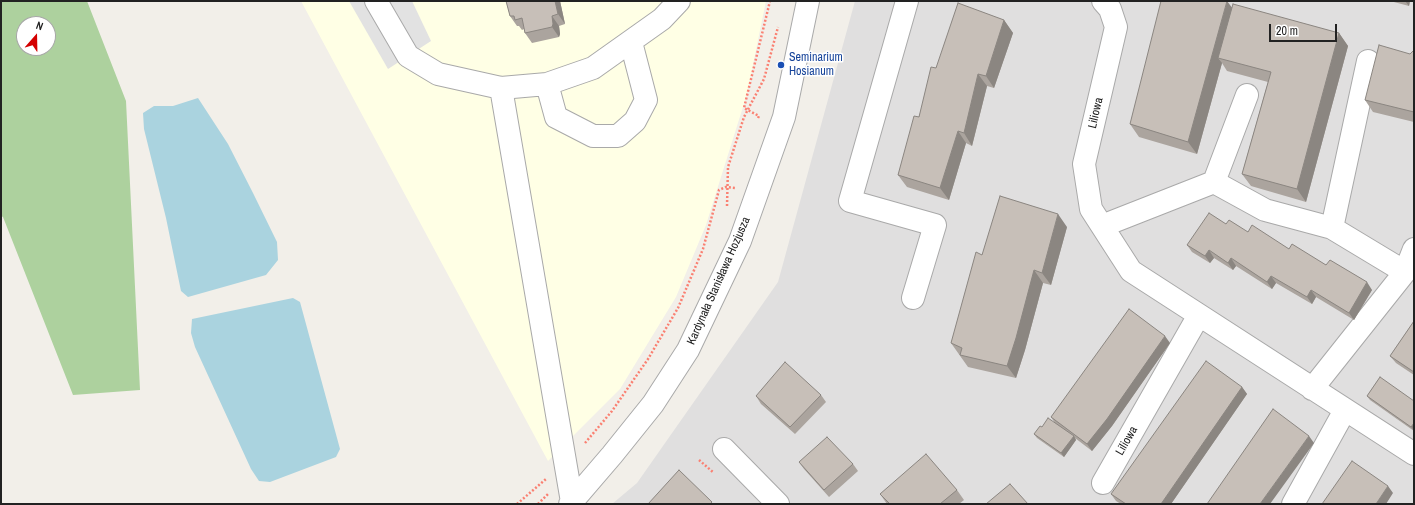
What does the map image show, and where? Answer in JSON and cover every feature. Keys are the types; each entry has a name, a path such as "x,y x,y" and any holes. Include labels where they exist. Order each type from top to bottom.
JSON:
{"street":[{"path":"376,1 408,56 438,74 501,88 547,84 593,68 662,19 679,1"},
{"name":"Kardynała Stanisława Hozjusza","path":"571,503 653,404 684,356 740,241 784,117 808,1"},
{"path":"907,1 850,201 935,225 913,298"},
{"name":"Liliowa","path":"1103,1 1110,9 1116,27 1084,164 1090,209 1131,271 1414,454"},
{"path":"547,84 556,117 593,136 618,136 635,121 646,100 631,42"},
{"path":"1332,228 1368,61"},
{"path":"501,88 571,503"},
{"path":"1102,226 1214,182 1247,95"},
{"path":"1214,182 1265,210 1332,228 1404,272"},
{"path":"1312,389 1404,272 1414,249"},
{"name":"Liliowa","path":"1103,483 1199,315"},
{"path":"1293,504 1345,410"},
{"path":"724,449 778,504"}],"path":[{"path":"757,123 759,116 744,108 770,1"},
{"path":"726,210 728,167 744,117 764,79 779,22"},
{"path":"538,504 550,492 566,467 612,410 648,359 675,314 703,249 719,190 726,187 738,188"},
{"path":"517,504 566,467"}],"shaded area":[{"path":"301,1 766,1 747,94 706,225 676,297 620,389 548,461"},
{"path":"349,1 412,1 431,41 388,69"},
{"path":"855,1 1414,1 1414,504 612,504 637,483 778,282"}],"green space":[{"path":"1,1 87,1 126,101 140,390 73,395 3,217 1,216"}],"water":[{"path":"198,98 228,144 253,193 277,242 278,260 266,275 188,297 181,291 166,218 144,129 143,113 154,106 173,106"},
{"path":"293,298 300,302 340,449 336,457 270,482 259,481 251,469 195,347 191,333 192,319"}],"building":[{"path":"506,1 555,1 558,14 552,16 552,27 525,33 522,18 515,20 514,16 510,16"},
{"path":"1161,1 1227,1 1188,142 1130,124"},
{"path":"958,3 1004,20 986,76 978,74 964,133 958,131 940,188 898,175 914,116 919,117 931,67 936,68"},
{"path":"1233,4 1339,33 1297,189 1242,174 1271,72 1218,58"},
{"path":"1379,45 1410,54 1414,50 1414,112 1365,100"},
{"path":"1000,196 1058,214 1042,273 1034,270 1007,366 960,355 962,348 951,343 976,252 982,255"},
{"path":"1209,213 1226,224 1229,220 1248,232 1252,225 1289,249 1292,244 1326,265 1330,260 1367,282 1349,313 1311,290 1307,297 1271,276 1267,282 1231,258 1228,263 1209,250 1205,256 1187,245"},
{"path":"1129,309 1165,336 1107,419 1087,444 1051,417"},
{"path":"1414,321 1414,372 1390,356"},
{"path":"1206,361 1242,387 1161,504 1126,504 1111,494"},
{"path":"785,362 821,395 790,427 756,396"},
{"path":"1380,377 1414,401 1414,423 1411,427 1367,396"},
{"path":"1273,409 1309,436 1260,504 1207,504"},
{"path":"1048,418 1074,436 1061,453 1034,434 1040,426 1042,427"},
{"path":"827,437 853,464 824,490 799,462"},
{"path":"926,454 957,490 940,504 890,504 880,494"},
{"path":"1352,461 1388,486 1376,504 1322,504"},
{"path":"679,470 712,502 710,504 648,504"},
{"path":"1010,484 1028,504 986,504"}],"place":[{"name":"Seminarium Hosianum","path":"781,65"}]}
